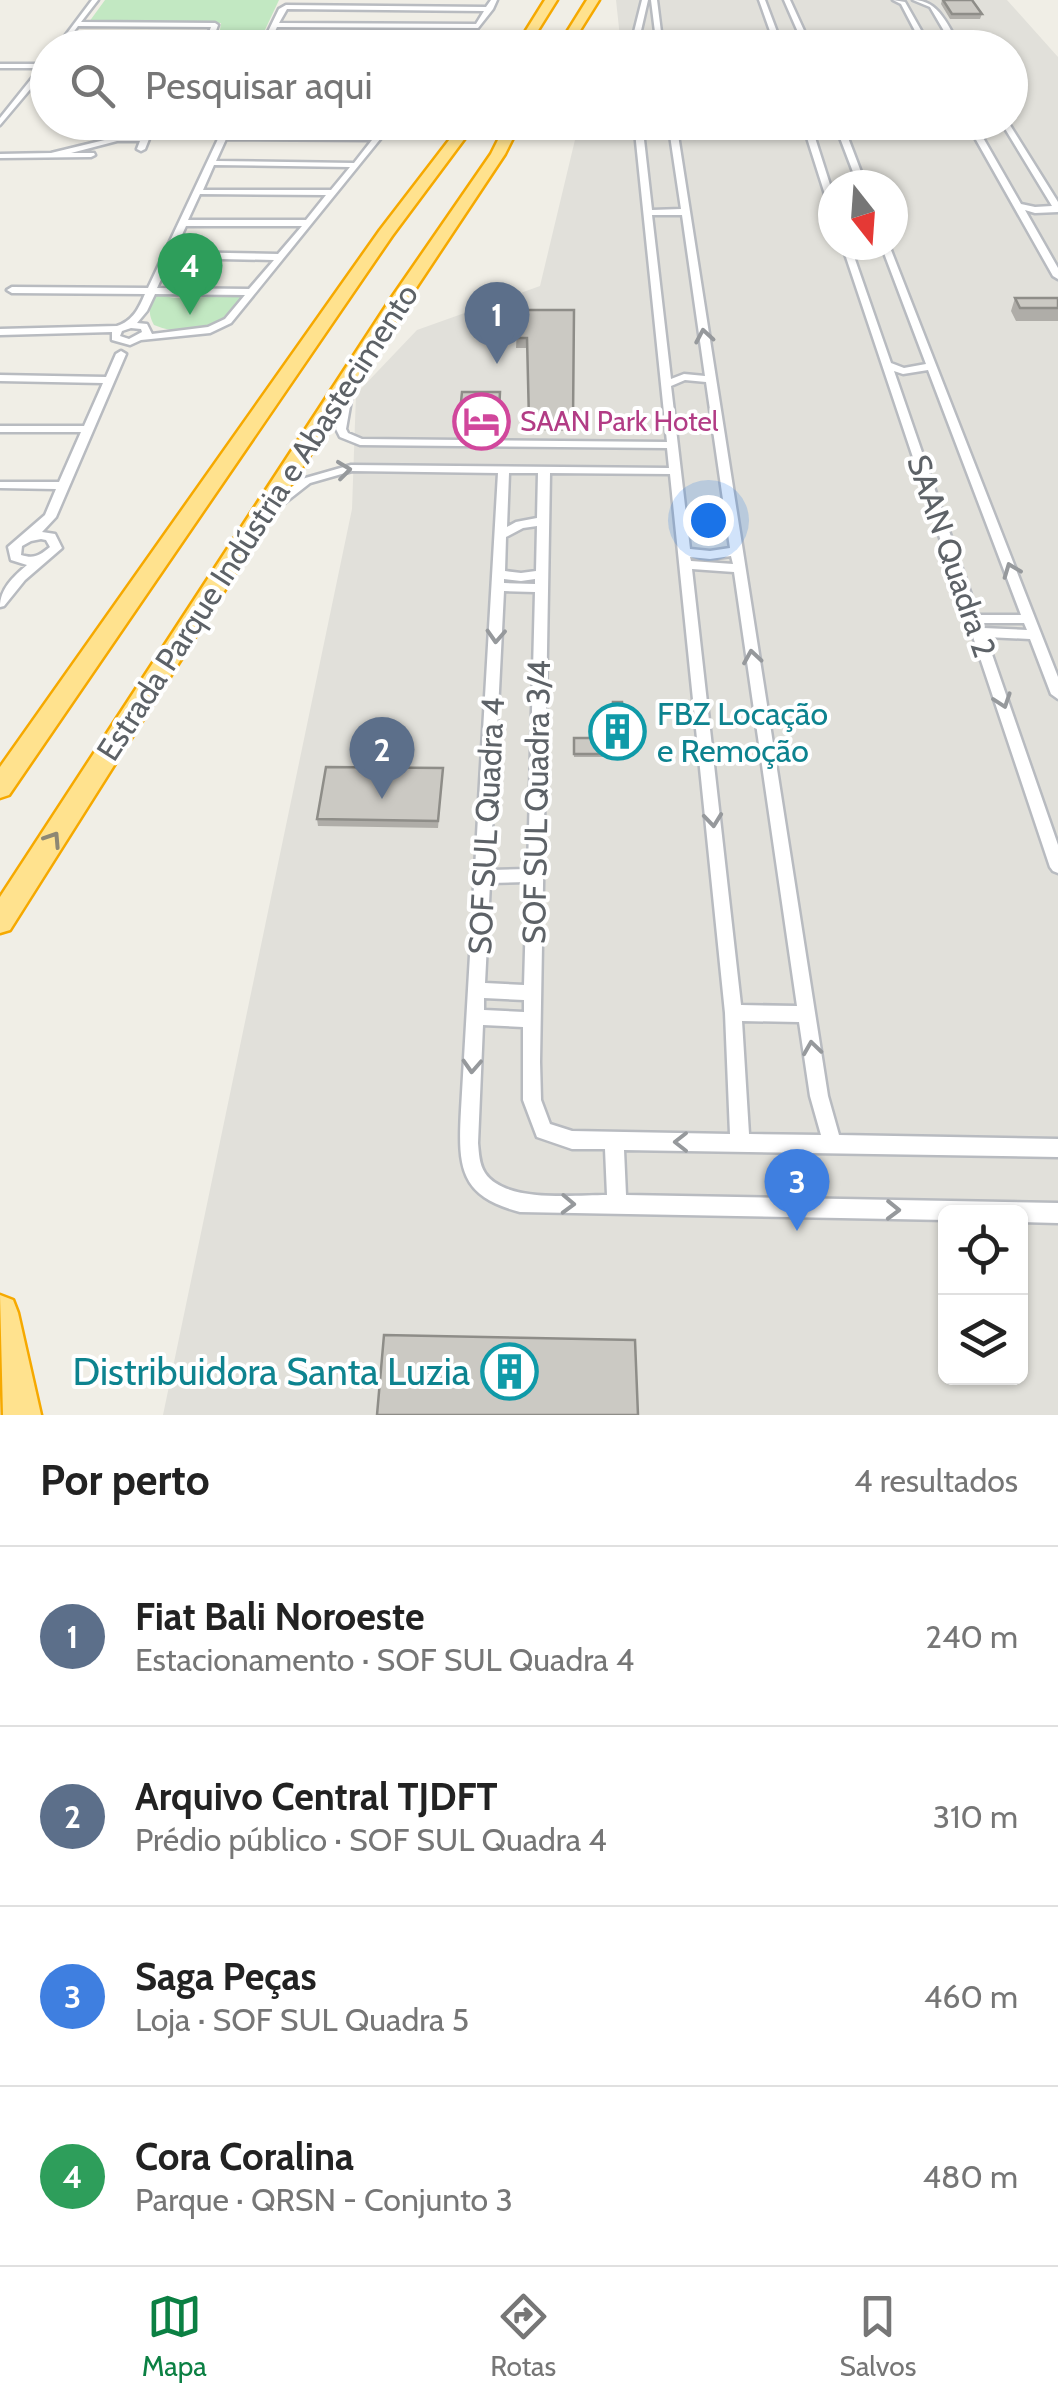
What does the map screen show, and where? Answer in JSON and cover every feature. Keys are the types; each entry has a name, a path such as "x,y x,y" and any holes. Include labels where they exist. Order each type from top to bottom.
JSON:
{"highway":[{"path":"532,30 551,0"},
{"path":"574,30 593,0"},
{"name":"Estrada Parque Indústria e Abastecimento","path":"0,788 386,233 456,140"},
{"name":"Estrada Parque Indústria e Abastecimento","path":"1,917 503,140"},
{"path":"0,1313 22,1415"}],"street":[{"path":"73,30 96,0"},
{"path":"274,25 478,26 494,0"},
{"path":"635,30 645,0"},
{"path":"654,0 657,30"},
{"path":"896,0 918,30"},
{"path":"916,0 932,6 947,30"},
{"path":"776,30 770,3 792,2 802,30"},
{"path":"272,30 286,7 442,4 490,8"},
{"path":"904,6 932,6"},
{"path":"78,24 214,25 212,30"},
{"path":"0,66 30,65"},
{"path":"0,122 30,86"},
{"path":"49,156 115,140"},
{"path":"141,149 144,140"},
{"path":"117,335 142,311 223,140"},
{"path":"0,332 172,334 201,332 223,325 377,140"},
{"path":"640,140 733,1013 740,1142"},
{"path":"674,140 819,1096 832,1143"},
{"path":"812,140 821,170"},
{"path":"845,140 856,170"},
{"path":"980,140 1058,276"},
{"path":"1015,140 1058,210"},
{"path":"0,156 91,156"},
{"path":"212,163 356,164"},
{"path":"200,192 332,193"},
{"path":"1018,206 1058,210"},
{"path":"647,208 683,208"},
{"path":"1024,218 1058,210"},
{"path":"185,223 307,223"},
{"path":"169,256 281,256"},
{"name":"SAAN Quadra 2","path":"851,260 1058,867"},
{"path":"890,260 1058,694"},
{"path":"12,290 253,292"},
{"path":"0,602 21,577 56,548 50,517 121,354 142,333 142,311"},
{"path":"130,325 142,333"},
{"path":"117,335 121,354"},
{"path":"885,364 903,371 931,366"},
{"path":"664,366 711,374"},
{"path":"666,385 676,378 711,374"},
{"path":"892,381 911,377 938,386"},
{"path":"0,378 112,380"},
{"path":"350,379 340,418 344,436 360,442 672,445"},
{"path":"0,428 88,429"},
{"path":"405,468 400,452 409,444"},
{"path":"601,470 607,467 610,456 605,446"},
{"path":"260,516 306,481 327,472 405,468 675,472"},
{"name":"SOF SUL Quadra 4","path":"504,469 468,1145 471,1166 489,1194 503,1200 617,1205"},
{"name":"SOF SUL Quadra 3/4","path":"544,470 532,1100 543,1131 572,1140 614,1142"},
{"path":"0,485 62,486"},
{"path":"14,548 50,517"},
{"path":"502,534 542,521"},
{"path":"14,548 51,537"},
{"path":"14,548 42,559"},
{"path":"14,548 21,577"},
{"path":"686,558 736,551"},
{"path":"686,558 738,568"},
{"path":"499,581 540,581"},
{"path":"977,625 1030,619"},
{"path":"977,625 1036,635"},
{"path":"483,876 534,875"},
{"path":"477,988 532,993"},
{"path":"733,1013 808,1014"},
{"path":"475,1017 532,1020"},
{"path":"1058,1148 614,1142 617,1205 1058,1213"}],"shaded area":[{"path":"616,0 1007,0 1058,57 1058,1415 163,1415 352,509 356,394 417,330 540,286 575,140 1028,140 1028,30 619,30"}],"green space":[{"path":"105,0 279,0 265,30 220,30 221,23 89,22"},
{"path":"155,294 174,298 244,296 215,324 181,331 154,325 150,310"}],"building":[{"path":"943,0 972,0 982,14 952,14"},
{"path":"1015,298 1058,298 1058,308 1020,308"},
{"path":"518,310 574,310 573,420 529,420 527,338 516,338"},
{"path":"462,392 500,392 499,412 460,412"},
{"name":"FBZ Locação e Remoção","path":"613,702 622,702 624,745 619,745 620,754 574,754 574,738 614,738"},
{"path":"326,767 443,768 438,821 317,819"},
{"name":"Distribuidora Santa Luzia","path":"384,1335 635,1340 638,1415 377,1415"}],"place":[{"name":"Cora Coralina","path":"190,315"},
{"name":"Fiat Bali Noroeste","path":"497,364"},
{"name":"SAAN Park Hotel","path":"481,421"},
{"name":"FBZ Locação e Remoção","path":"618,731"},
{"name":"Arquivo Central TJDFT","path":"382,799"},
{"name":"Saga Peças","path":"797,1231"},
{"name":"Distribuidora Santa Luzia","path":"509,1371"}]}
